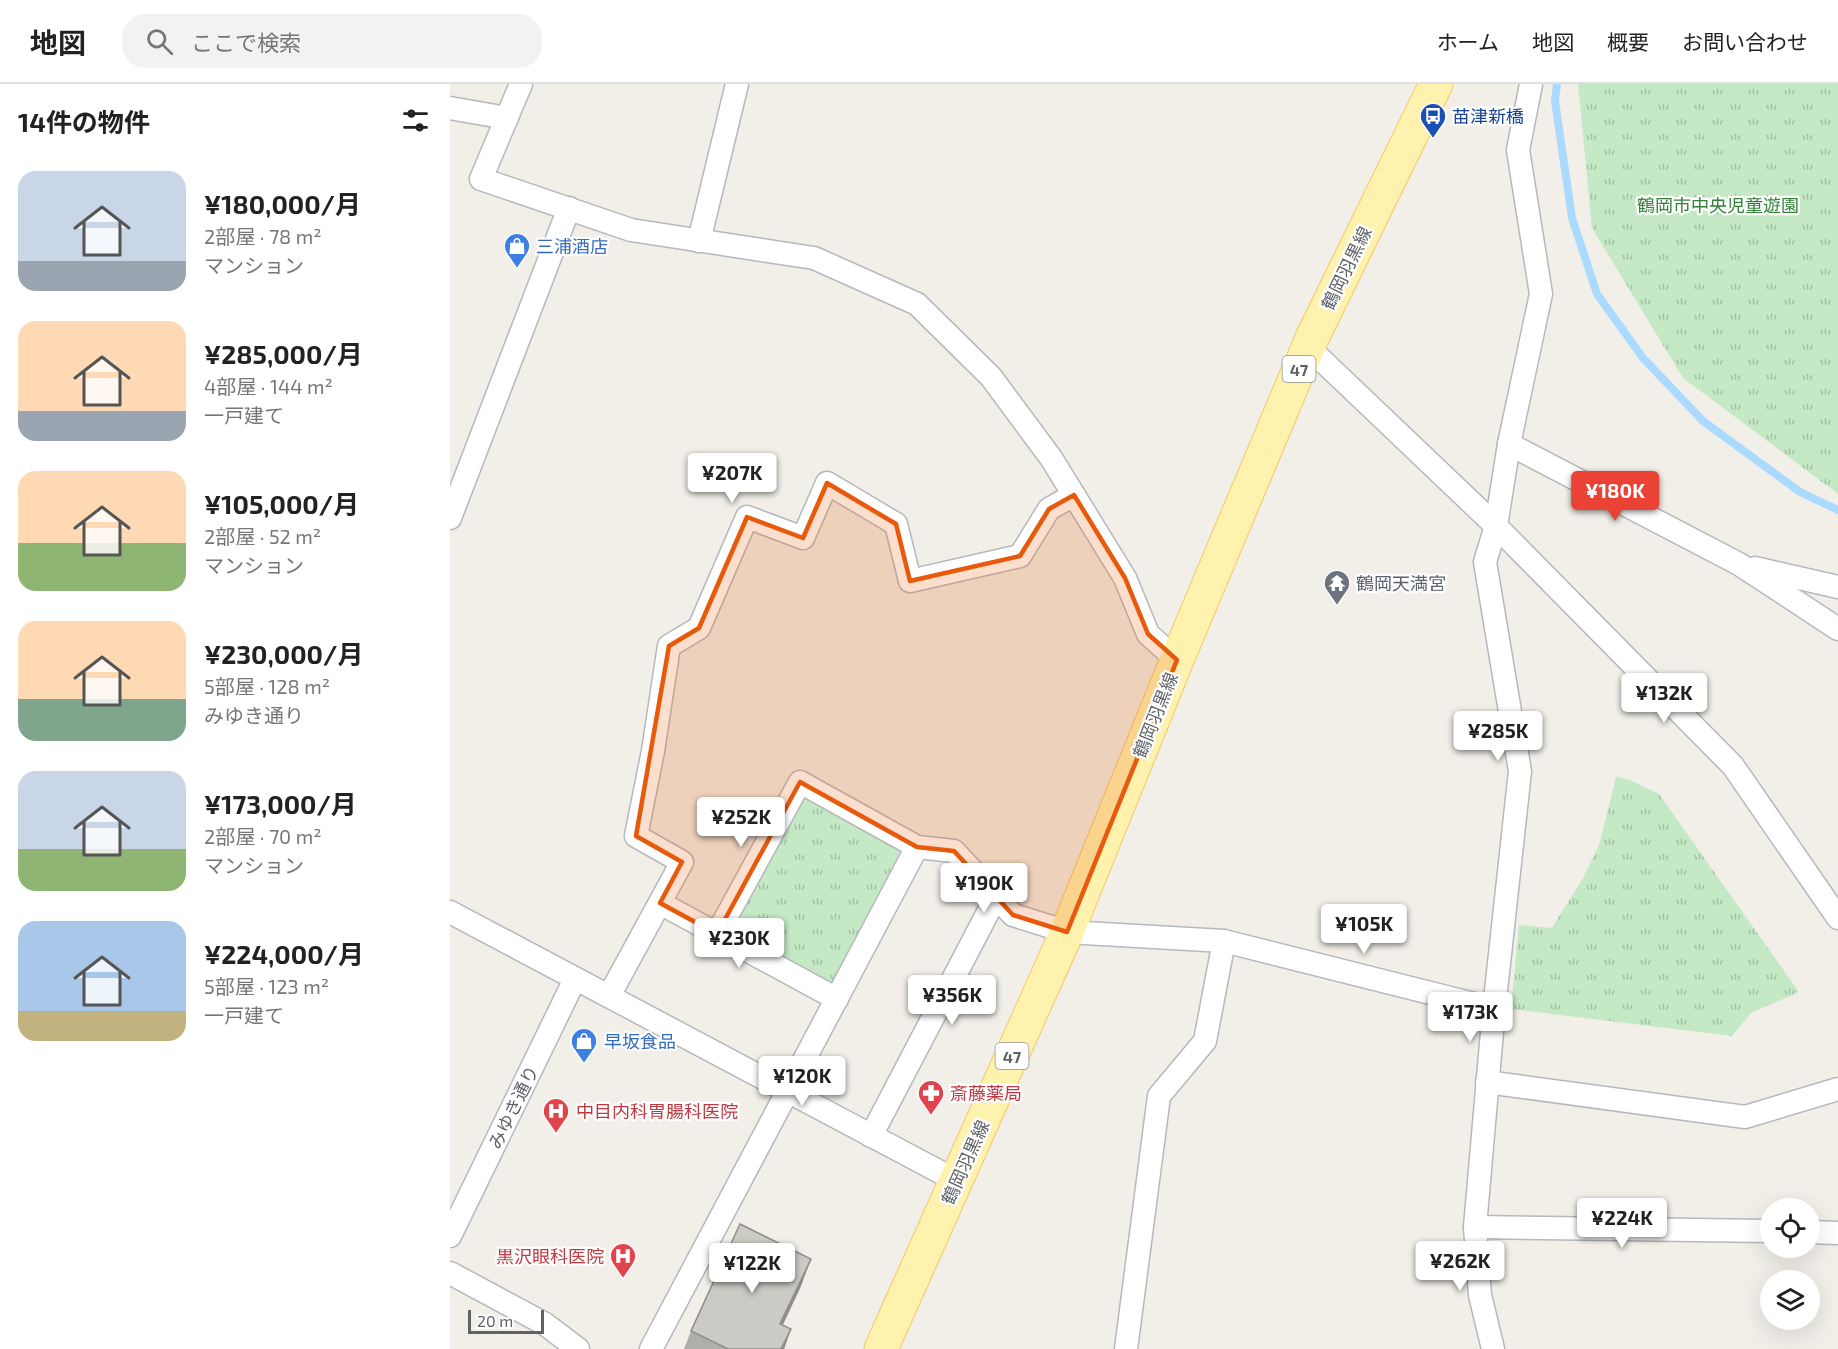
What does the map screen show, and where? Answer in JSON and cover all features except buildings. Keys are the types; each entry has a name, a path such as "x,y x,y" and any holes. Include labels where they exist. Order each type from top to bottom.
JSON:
{"main road":[{"name":"鶴岡羽黒線","path":"880,1349 1067,932 1177,660 1308,347 1436,84"}],"street":[{"path":"521,84 481,179 631,230 814,258 917,304 991,377 1051,458 1125,578 1148,634 1177,660"},
{"path":"699,241 737,84"},
{"path":"1493,1349 1480,1296 1475,1227 1494,1009 1520,771 1485,562 1496,526 1509,444 1541,294 1518,150 1531,84"},
{"path":"450,108 507,118"},
{"path":"450,518 568,208"},
{"path":"1308,347 1496,526 1733,766 1838,918"},
{"path":"1509,444 1739,564 1838,629"},
{"path":"609,996 682,862 636,836 653,751 669,646 699,628 747,517 803,538 827,483 896,524 910,581 1020,556 1050,509 1074,495"},
{"path":"1739,564 1838,587"},
{"path":"717,934 800,782 917,847 954,851 1013,915 1067,932 1224,941 1494,1009"},
{"path":"651,1349 917,847"},
{"path":"872,1136 996,897"},
{"path":"660,903 837,999"},
{"path":"450,912 957,1180"},
{"path":"1126,1349 1159,1096 1205,1041 1224,941"},
{"name":"みゆき通り","path":"450,1236 575,979"},
{"path":"1487,1082 1745,1117 1838,1089"},
{"path":"1475,1227 1760,1232"},
{"path":"1820,1232 1838,1233"},
{"path":"450,1273 545,1324 578,1349"}],"highlighted area":[{"path":"827,483 896,524 910,581 1020,556 1049,509 1074,495 1125,578 1148,634 1177,660 1067,932 1013,915 954,851 917,847 800,782 717,934 660,903 682,862 636,836 669,646 699,628 747,517 803,538"}],"green space":[{"name":"鶴岡市中央児童遊園","path":"1578,84 1838,84 1838,494 1683,378 1592,228"},
{"path":"1616,777 1628,779 1659,794 1799,992 1751,1013 1732,1036 1511,1009 1519,925 1552,928 1583,878 1599,845"},
{"path":"802,792 906,851 833,990 727,933"}],"waterway":[{"path":"1557,84 1555,101 1572,218 1597,294 1643,358 1703,421 1800,492 1838,510"}],"place":[{"name":"苗津新橋","path":"1433,139"},
{"name":"三浦酒店","path":"517,269"},
{"name":"鶴岡天満宮","path":"1337,606"},
{"name":"早坂食品","path":"584,1064"},
{"name":"斎藤薬局","path":"931,1116"},
{"name":"中目内科胃腸科医院","path":"556,1134"},
{"name":"黒沢眼科医院","path":"623,1279"}]}
